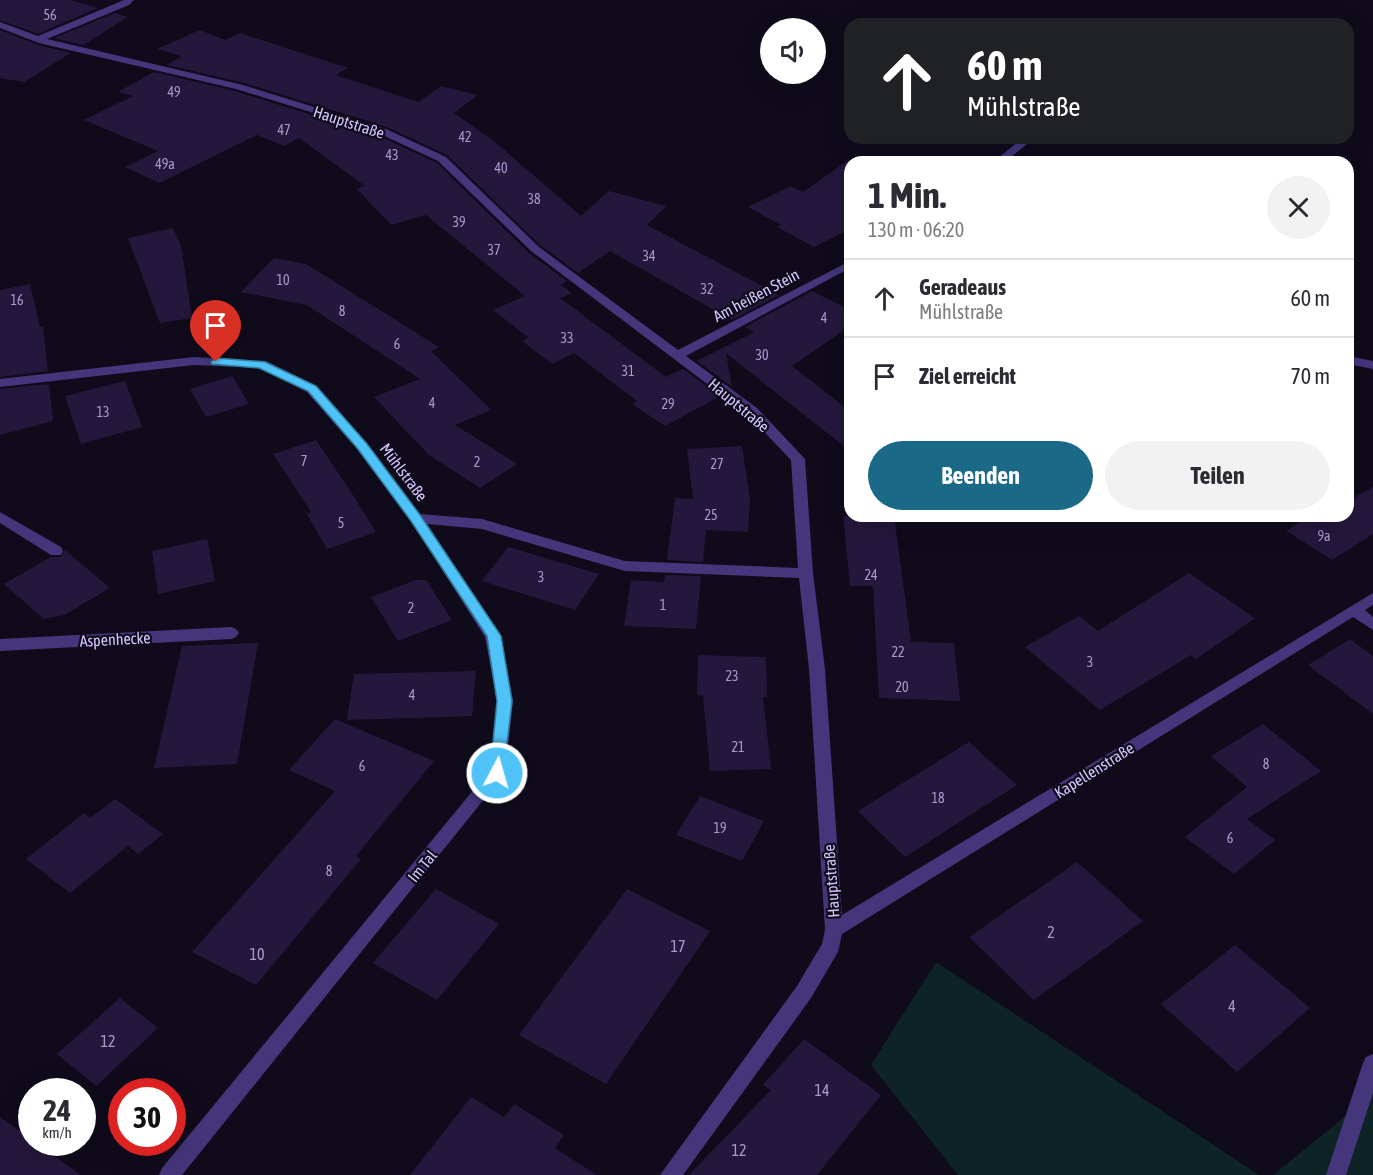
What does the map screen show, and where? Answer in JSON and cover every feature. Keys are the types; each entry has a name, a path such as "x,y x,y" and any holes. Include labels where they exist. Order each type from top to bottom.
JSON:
{"street":[{"path":"39,39 129,0"},
{"name":"Hauptstraße","path":"0,25 39,39 239,87 382,131 441,159 535,249 752,411 798,459 806,573 817,669 834,930 831,946 804,992 670,1175"},
{"path":"1006,156 1021,144"},
{"name":"Am heißen Stein","path":"678,356 844,267"},
{"name":"Mühlstraße","path":"0,383 194,361 261,364 312,389 362,446 416,518 482,524 625,566 806,573"},
{"path":"1354,361 1373,365"},
{"path":"0,517 56,551"},
{"name":"Im Tal","path":"169,1175 497,773 505,701 494,636 416,518"},
{"name":"Kapellenstraße","path":"834,930 1373,598"},
{"path":"1354,610 1373,624"},
{"name":"Aspenhecke","path":"0,645 231,633"},
{"path":"1336,1175 1373,1063"}],"green space":[{"path":"936,962 1259,1175 958,1175 871,1065"},
{"path":"1373,1094 1373,1175 1273,1175"}],"building":[{"path":"0,0 70,0 98,8 38,34 0,20"},
{"path":"115,13 128,17 83,45 54,38"},
{"path":"0,30 38,45 71,53 24,82 0,78"},
{"path":"200,30 225,40 240,33 348,68 336,75 418,102 441,86 478,95 454,113 495,142 581,216 609,191 666,206 647,225 779,295 732,320 610,251 578,273 540,245 447,155 387,127 244,83 167,65 182,56 157,49"},
{"path":"154,72 235,91 377,135 437,163 529,253 567,281 561,285 572,293 560,298 666,377 683,369 720,396 665,426 632,404 637,401 574,353 552,364 522,341 529,338 493,310 525,296 426,215 391,225 357,189 365,186 299,138 284,146 257,135 159,183 125,167 158,151 84,120 133,96 118,92"},
{"path":"844,163 844,232 814,247 777,227 781,225 748,207 791,186 803,192"},
{"path":"173,228 181,246 192,318 160,323 128,238"},
{"path":"274,258 306,264 439,347 431,351 491,410 455,425 517,464 480,488 429,455 374,397 420,379 307,305 241,292"},
{"path":"30,284 40,327 43,327 48,371 0,377 0,290"},
{"path":"812,291 844,307 844,330 792,366 844,406 844,446 726,353 732,387 697,361 755,332 745,327"},
{"path":"232,376 249,404 206,417 190,389"},
{"path":"125,381 142,427 81,444 65,396"},
{"path":"49,384 53,421 0,435 0,389"},
{"path":"316,440 376,532 327,549 307,514 311,512 273,454"},
{"path":"742,446 750,499 748,532 706,530 703,562 667,560 675,498 693,499 687,449"},
{"path":"1373,487 1373,534 1332,560 1286,531 1300,522 1354,522 1354,498"},
{"path":"843,516 844,522 895,522 911,642 954,643 960,701 879,698 873,586 850,586"},
{"path":"207,539 215,581 158,594 152,551"},
{"path":"508,547 599,574 575,610 482,581"},
{"path":"65,550 110,588 64,615 44,619 4,584 51,557 61,557"},
{"path":"1189,573 1255,618 1196,659 1191,655 1100,710 1025,647 1079,616 1098,631"},
{"path":"665,575 701,576 696,629 624,626 631,580 664,582"},
{"path":"416,580 426,580 452,620 398,641 371,597"},
{"path":"1350,639 1373,656 1373,714 1308,665"},
{"path":"258,643 237,764 154,768 182,646"},
{"path":"698,655 766,657 767,697 763,697 771,769 710,771 703,696 697,695"},
{"path":"476,671 472,716 347,720 354,674"},
{"path":"335,719 434,761 356,856 361,859 256,985 192,952 335,791 289,770"},
{"path":"1263,724 1321,771 1247,819 1275,840 1234,874 1185,837 1247,787 1211,756"},
{"path":"969,742 1017,785 905,857 858,811"},
{"path":"700,796 764,821 742,861 676,835"},
{"path":"115,799 163,834 138,854 128,846 70,893 26,859 84,813 90,818"},
{"path":"1077,862 1143,921 1034,1000 969,937"},
{"path":"436,889 499,924 437,1000 373,963"},
{"path":"627,889 710,931 606,1084 519,1035"},
{"path":"1235,945 1310,1008 1237,1072 1161,1004"},
{"path":"120,998 158,1028 96,1086 96,1078 86,1078 57,1054"},
{"path":"804,1039 881,1095 817,1175 689,1175 771,1090 763,1085"},
{"path":"471,1097 504,1117 514,1104 564,1135 555,1148 597,1175 410,1175"},
{"path":"0,1117 18,1130 18,1156 54,1156 81,1175 0,1175"}],"route":[{"path":"216,362 261,364 312,389 362,446 416,518 494,636 505,701 497,773"}]}
